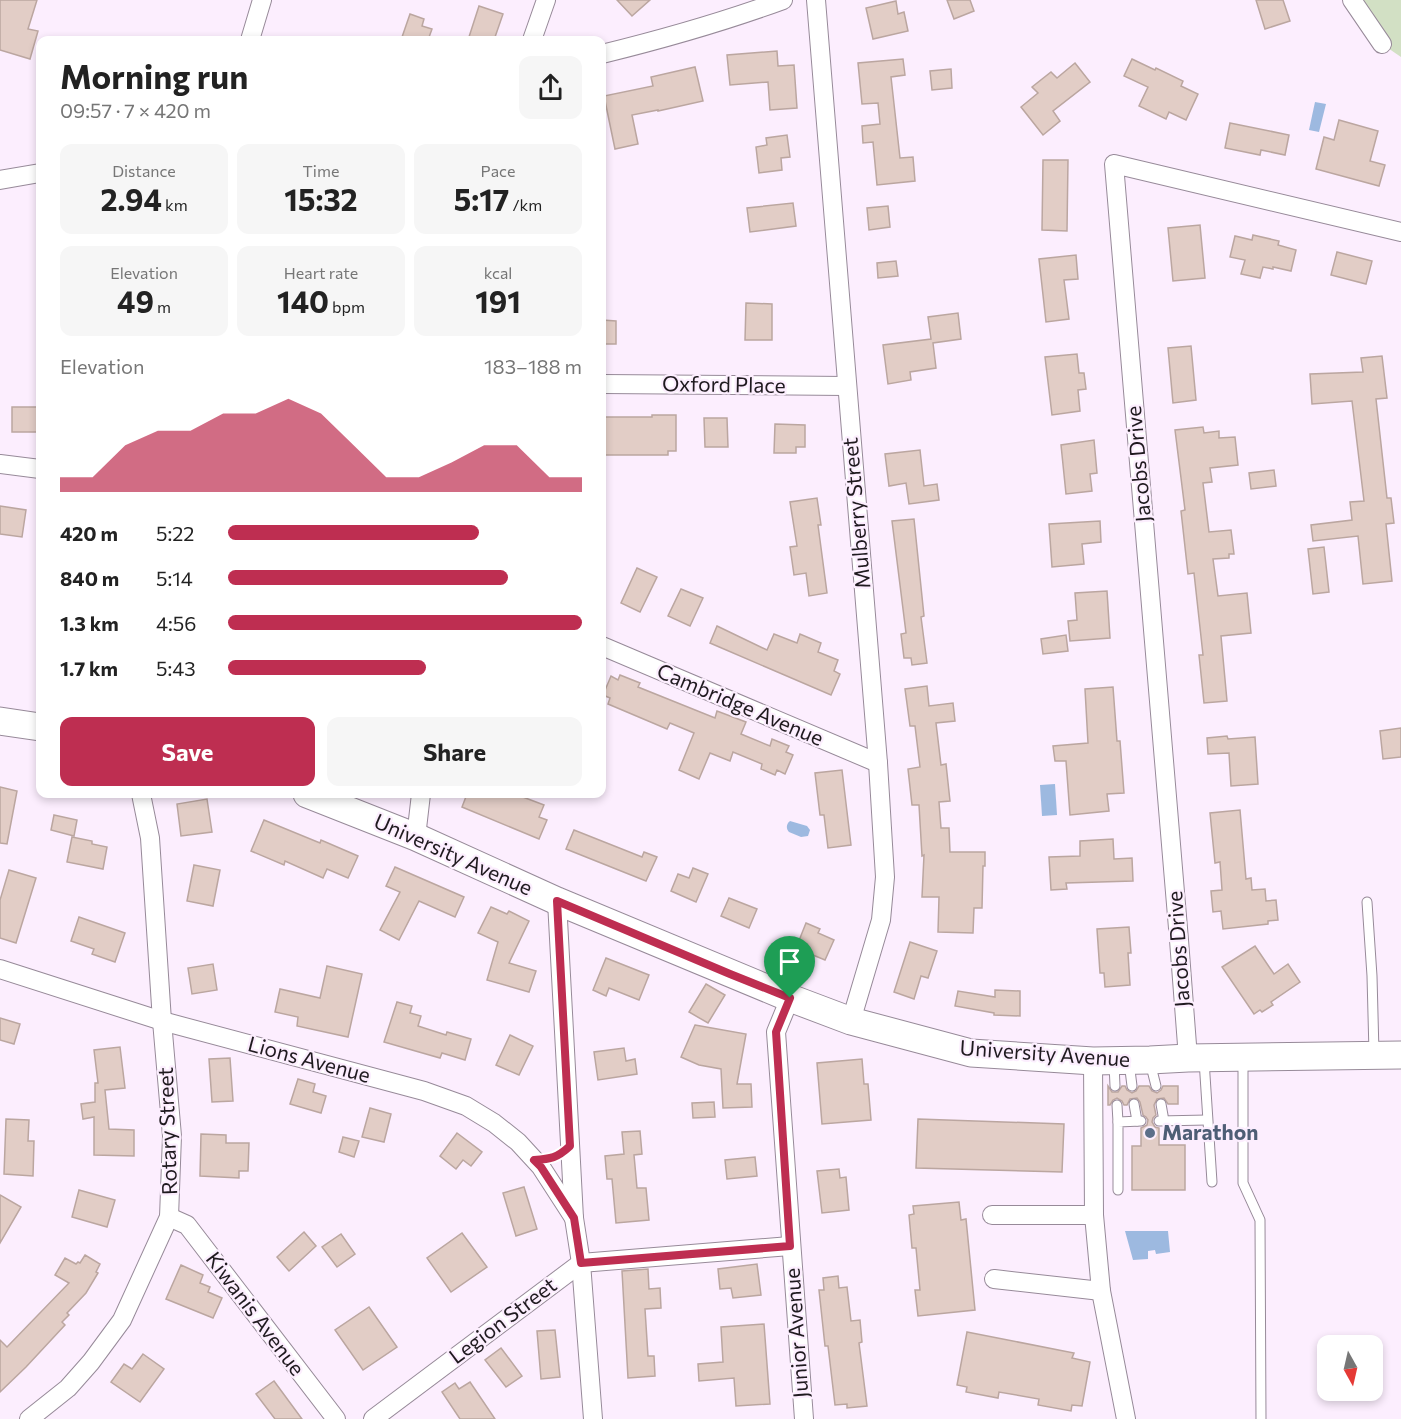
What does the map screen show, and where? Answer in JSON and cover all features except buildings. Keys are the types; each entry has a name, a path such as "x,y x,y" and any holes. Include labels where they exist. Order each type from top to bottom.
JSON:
{"street":[{"path":"251,36 262,0"},
{"path":"533,36 546,0"},
{"path":"606,53 670,37 783,0"},
{"name":"Mulberry Street","path":"816,0 878,763 885,877 881,920 851,1021"},
{"path":"1352,0 1382,44"},
{"name":"Jacobs Drive","path":"1196,1058 1177,916 1114,164 1401,232"},
{"path":"0,180 36,174"},
{"name":"Oxford Place","path":"606,384 846,386"},
{"path":"0,465 36,469"},
{"name":"Cambridge Avenue","path":"606,648 878,763"},
{"path":"0,721 36,726"},
{"name":"Rotary Street","path":"29,1419 68,1388 122,1320 169,1218 172,1136 150,838 143,798"},
{"name":"University Avenue","path":"317,798 416,837 557,901 790,998 851,1021 971,1053 1122,1069 1196,1058 1401,1055"},
{"path":"416,837 421,798"},
{"path":"557,901 574,1218 581,1263 593,1419"},
{"name":"Lions Avenue","path":"0,969 162,1022 424,1091 466,1106 494,1123 518,1142 541,1167 574,1218"},
{"name":"Junior Avenue","path":"790,998 776,1032 804,1419"},
{"path":"1122,1069 1094,1215 1101,1292 1126,1419"},
{"path":"534,1160 550,1159 560,1155 570,1146"},
{"path":"992,1215 1094,1215"},
{"name":"Kiwanis Avenue","path":"169,1218 188,1225 336,1419"},
{"path":"581,1263 790,1246"},
{"name":"Legion Street","path":"373,1419 581,1263"},
{"path":"994,1280 1101,1292"}],"lane":[{"path":"1367,902 1374,1055"},
{"path":"1243,1057 1243,1183 1260,1220 1261,1419"},
{"path":"1196,1058 1207,1120 1212,1182"},
{"path":"1122,1069 1156,1086"},
{"path":"1118,1122 1139,1121 1134,1104"},
{"path":"1161,1104 1161,1121 1207,1120"},
{"path":"1117,1105 1118,1190"}],"green space":[{"path":"1352,0 1401,0 1401,57 1382,44"}],"water":[{"path":"1315,102 1326,104 1319,132 1309,130"},
{"path":"1055,784 1057,815 1042,816 1040,785"},
{"path":"790,821 807,826 810,830 808,836 801,837 789,832 787,826"},
{"path":"1125,1231 1168,1231 1170,1252 1156,1254 1155,1250 1148,1251 1148,1259 1133,1260"}],"place":[{"name":"Marathon","path":"1150,1133"}],"route":[{"path":"557,901 790,998 776,1032 790,1246 581,1263 574,1218 534,1160 550,1159 560,1155 570,1146 557,901"}]}
